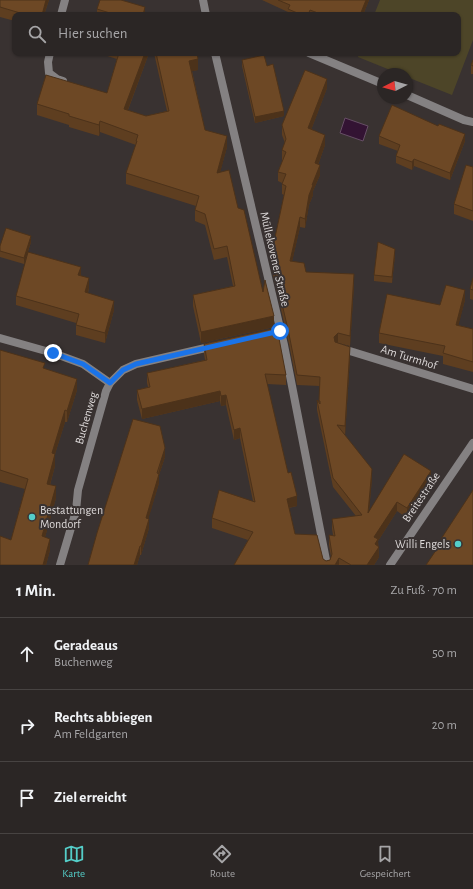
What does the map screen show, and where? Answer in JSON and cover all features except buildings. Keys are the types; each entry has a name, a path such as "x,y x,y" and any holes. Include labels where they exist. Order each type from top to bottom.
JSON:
{"street":[{"path":"62,12 65,0"},
{"path":"202,0 205,12"},
{"path":"49,56 48,62 49,73 56,79 70,83"},
{"name":"Müllekovener Straße","path":"216,56 327,565"},
{"path":"316,56 377,81"},
{"path":"413,98 464,120 473,122"},
{"path":"0,338 53,353 83,364 110,383"},
{"name":"Buchenweg","path":"60,565 76,511 78,490 104,398 110,383 123,370 136,364 219,345"},
{"name":"Am Turmhof","path":"338,348 473,389"},
{"name":"Breitestraße","path":"390,565 473,443"}],"shaded area":[{"path":"380,0 473,0 473,40 452,95 413,79 413,68 385,68 358,57 461,56 461,12 375,12"},
{"path":"345,118 368,126 363,141 340,133"}],"place":[{"name":"Bestattungen Mondorf","path":"32,517"},
{"name":"Willi Engels","path":"458,544"}],"route":[{"path":"53,353 83,364 110,383 123,370 136,364 280,331"}]}
